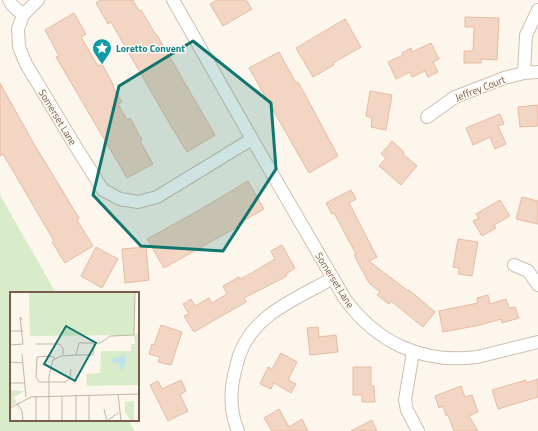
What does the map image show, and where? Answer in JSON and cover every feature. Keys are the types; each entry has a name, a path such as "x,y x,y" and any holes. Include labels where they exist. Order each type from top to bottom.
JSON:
{"street":[{"path":"9,0 12,5 23,15 38,0"},
{"name":"Somerset Lane","path":"173,0 345,299 360,318 385,338 413,352 444,358 467,359 494,354 538,342"},
{"path":"524,73 526,35 538,10"},
{"name":"Somerset Lane","path":"23,15 18,30 19,47 26,64 103,190 120,199 138,202 157,197 252,139"},
{"name":"Jeffrey Court","path":"427,117 455,97 504,78 524,73 538,72"},
{"path":"514,264 528,271 538,285"},
{"path":"238,431 232,410 232,384 241,351 247,339 270,315 333,278"},
{"path":"413,352 405,400 418,431"}],"highlighted area":[{"path":"193,41 271,103 276,169 223,251 141,246 93,195 119,86"}],"green space":[{"path":"0,195 55,292 10,292 10,421 129,421 135,431 0,431"}],"building":[{"path":"100,0 133,0 139,11 141,10 157,35 215,135 187,152 111,22 108,24 96,3"},
{"path":"217,0 246,0 252,9 223,26 210,4"},
{"path":"74,13 86,34 81,37 98,66 102,64 122,102 118,104 127,120 130,118 142,140 140,141 153,164 127,178 56,57 59,56 45,30"},
{"path":"465,17 499,18 497,60 481,59 481,63 464,63 464,51 473,51 474,27 465,27"},
{"path":"345,19 361,47 333,63 334,65 313,77 296,48"},
{"path":"431,43 439,59 433,62 438,72 428,77 425,71 412,77 410,72 396,79 388,62 403,55 402,53 411,48 412,52"},
{"path":"279,52 296,83 298,82 338,156 309,173 249,68"},
{"path":"0,83 34,144 79,218 77,220 93,246 65,263 52,242 54,241 3,154 0,156"},
{"path":"370,91 392,95 386,130 371,127 372,118 366,116"},
{"path":"538,105 538,126 520,127 518,107"},
{"path":"500,114 504,124 498,126 506,144 495,149 490,137 473,145 466,128"},
{"path":"392,141 404,152 403,154 417,166 401,185 379,166 386,158 381,154"},
{"path":"248,181 264,209 238,224 239,226 164,268 147,239"},
{"path":"351,190 356,199 349,203 377,257 369,261 408,291 409,290 435,312 423,327 391,301 389,304 377,295 380,292 369,283 354,255 356,254 334,213 332,214 326,203"},
{"path":"522,197 538,201 538,224 516,219"},
{"path":"500,200 510,216 494,225 496,228 482,236 473,221 479,218 476,214"},
{"path":"458,239 478,242 472,276 458,274 459,268 453,267"},
{"path":"282,245 295,268 286,274 287,276 244,298 246,302 194,332 184,316 189,314 183,304 191,299 195,306 209,298 212,303 227,294 223,286 239,277 240,279 250,274 275,259 271,251"},
{"path":"96,247 118,259 102,288 81,276"},
{"path":"146,247 149,280 125,283 122,249"},
{"path":"488,295 490,304 506,299 509,308 515,307 519,318 502,323 501,319 480,325 443,332 439,311 478,303 477,298"},
{"path":"161,325 182,332 171,365 158,362 160,357 149,354"},
{"path":"318,327 319,337 336,335 338,352 310,355 307,328"},
{"path":"281,353 297,362 288,380 296,384 291,393 274,383 271,389 260,384 268,367 272,369"},
{"path":"353,367 371,367 371,386 374,386 375,402 362,402 362,395 353,395"},
{"path":"538,379 538,397 498,409 492,390 526,380 526,383"},
{"path":"181,380 186,391 180,395 188,411 168,421 150,385 158,381 162,389"},
{"path":"461,386 465,397 472,395 478,412 469,416 478,431 454,431 448,415 446,416 443,406 439,408 435,396"},
{"path":"279,409 289,427 302,419 308,431 272,431 264,418"},
{"path":"372,420 377,431 351,431"}],"place":[{"name":"Loretto Convent","path":"102,65"}]}
